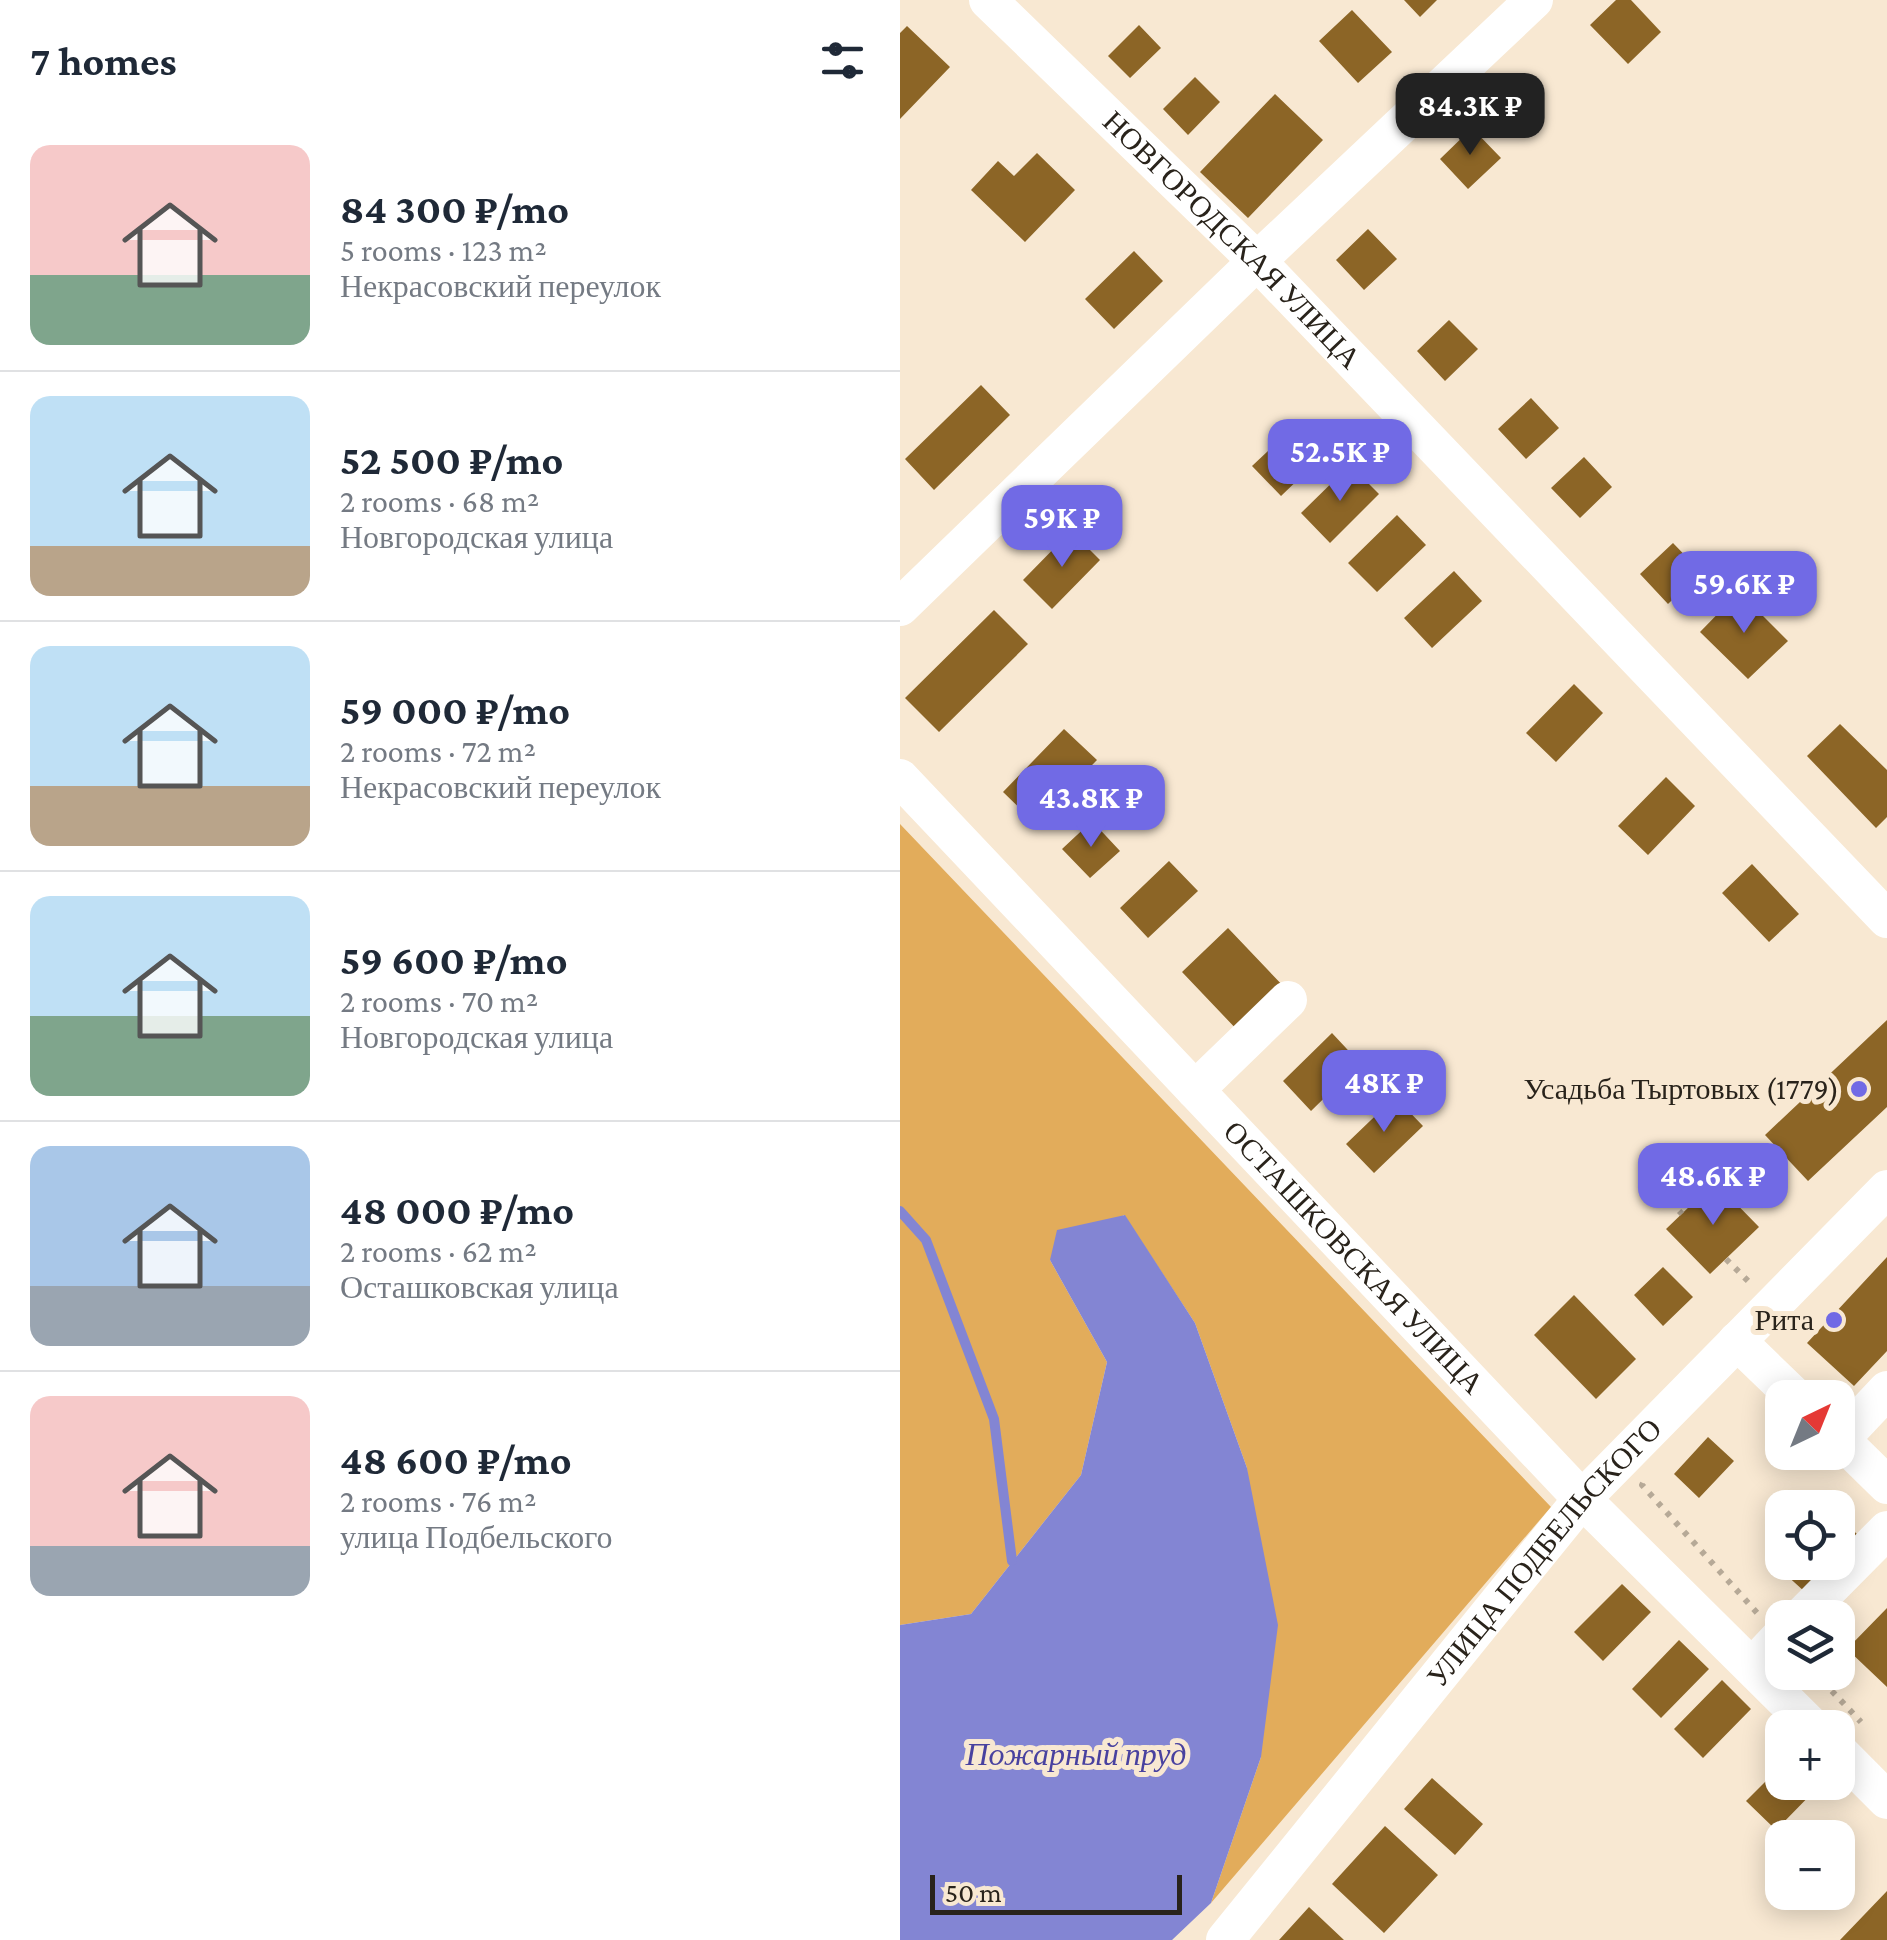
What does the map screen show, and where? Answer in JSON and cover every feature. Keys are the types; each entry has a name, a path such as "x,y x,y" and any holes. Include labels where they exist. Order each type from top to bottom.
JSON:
{"street":[{"name":"НОВГОРОДСКАЯ УЛИЦА","path":"988,0 1256,261 1887,918"},
{"path":"900,607 1256,261 1534,0"},
{"name":"ОСТАШКОВСКАЯ УЛИЦА","path":"900,778 1582,1500 1795,1710"},
{"path":"1195,1090 1288,1000"},
{"name":"УЛИЦА ПОДБЕЛЬСКОГО","path":"1225,1940 1582,1500 1887,1188"},
{"path":"1737,1341 1777,1380"},
{"path":"1855,1423 1887,1390"},
{"path":"1855,1454 1887,1485"},
{"path":"1818,1600 1887,1530"},
{"path":"1752,1667 1765,1654"},
{"path":"1855,1746 1887,1800"}],"path":[{"path":"1652,1183 1682,1214"},
{"path":"1650,1471 1642,1486 1765,1607"}],"shaded area":[{"path":"900,824 1551,1507 1211,1903 1261,1757 1247,1468 1195,1323 1124,1215 1050,1260 1107,1362 1081,1475 971,1614 900,1625"}],"water":[{"name":"Пожарный пруд","path":"1125,1215 1195,1323 1247,1468 1278,1625 1261,1757 1211,1903 1172,1940 900,1940 900,1625 971,1614 1081,1475 1107,1362 1050,1260 1057,1230"}],"building":[{"path":"1404,0 1437,0 1420,17"},
{"path":"1616,0 1631,0 1661,32 1628,64 1590,25"},
{"path":"1352,10 1392,52 1358,83 1319,41"},
{"path":"1139,25 1161,48 1130,78 1108,56"},
{"path":"907,26 950,67 900,119 900,33"},
{"path":"1195,77 1220,102 1188,135 1163,109"},
{"path":"1275,94 1323,140 1248,218 1200,172"},
{"path":"1472,128 1501,158 1468,189 1440,159"},
{"path":"1037,153 1075,190 1025,242 971,190 998,161 1014,176"},
{"path":"1368,229 1397,259 1364,290 1336,260"},
{"path":"1134,251 1163,281 1114,329 1085,299"},
{"path":"1449,320 1478,349 1445,381 1417,351"},
{"path":"981,385 1010,415 934,490 905,459"},
{"path":"1531,398 1559,428 1526,459 1498,429"},
{"path":"1302,419 1330,449 1281,496 1252,466"},
{"path":"1584,457 1612,487 1580,518 1551,488"},
{"path":"1350,465 1379,494 1330,543 1301,513"},
{"path":"1397,515 1426,545 1377,592 1348,563"},
{"path":"1071,531 1100,560 1052,609 1023,580"},
{"path":"1673,543 1701,572 1668,604 1640,574"},
{"path":"1454,571 1482,601 1432,648 1404,618"},
{"path":"1739,592 1788,641 1748,679 1700,632"},
{"path":"994,610 1028,644 939,732 905,698"},
{"path":"1574,684 1603,713 1556,762 1526,733"},
{"path":"1840,724 1887,770 1887,817 1876,828 1807,756"},
{"path":"1064,729 1097,760 1035,823 1003,792"},
{"path":"1666,777 1695,806 1648,855 1618,826"},
{"path":"1092,821 1120,851 1090,878 1062,849"},
{"path":"1169,861 1198,891 1148,938 1120,908"},
{"path":"1752,864 1799,914 1769,942 1722,893"},
{"path":"1228,928 1287,990 1241,1034 1182,972"},
{"path":"1887,1020 1887,1107 1808,1181 1765,1135"},
{"path":"1332,1033 1360,1063 1311,1111 1283,1081"},
{"path":"1395,1097 1423,1126 1374,1173 1346,1144"},
{"path":"1715,1182 1759,1227 1710,1274 1666,1229"},
{"path":"1887,1257 1887,1351 1855,1385 1855,1380 1847,1380 1807,1343"},
{"path":"1663,1267 1693,1297 1663,1326 1634,1295"},
{"path":"1574,1295 1636,1359 1596,1399 1534,1335"},
{"path":"1708,1437 1734,1461 1699,1498 1674,1474"},
{"path":"1792,1580 1816,1580 1805,1592"},
{"path":"1622,1584 1651,1612 1603,1661 1574,1632"},
{"path":"1887,1608 1887,1687 1855,1657 1855,1641"},
{"path":"1679,1640 1709,1669 1661,1718 1632,1689"},
{"path":"1722,1680 1751,1709 1703,1758 1674,1729"},
{"path":"1432,1778 1483,1824 1455,1855 1404,1809"},
{"path":"1765,1782 1765,1800 1805,1800 1786,1820 1766,1820 1746,1801"},
{"path":"1385,1826 1438,1875 1384,1933 1332,1884"},
{"path":"1887,1891 1887,1940 1840,1940"},
{"path":"1309,1907 1344,1940 1279,1940"}],"waterway":[{"path":"900,1211 926,1240 994,1419 1012,1561"}],"place":[{"name":"Усадьба Тыртовых (1779)","path":"1859,1089"},
{"name":"Рита","path":"1834,1320"}]}
